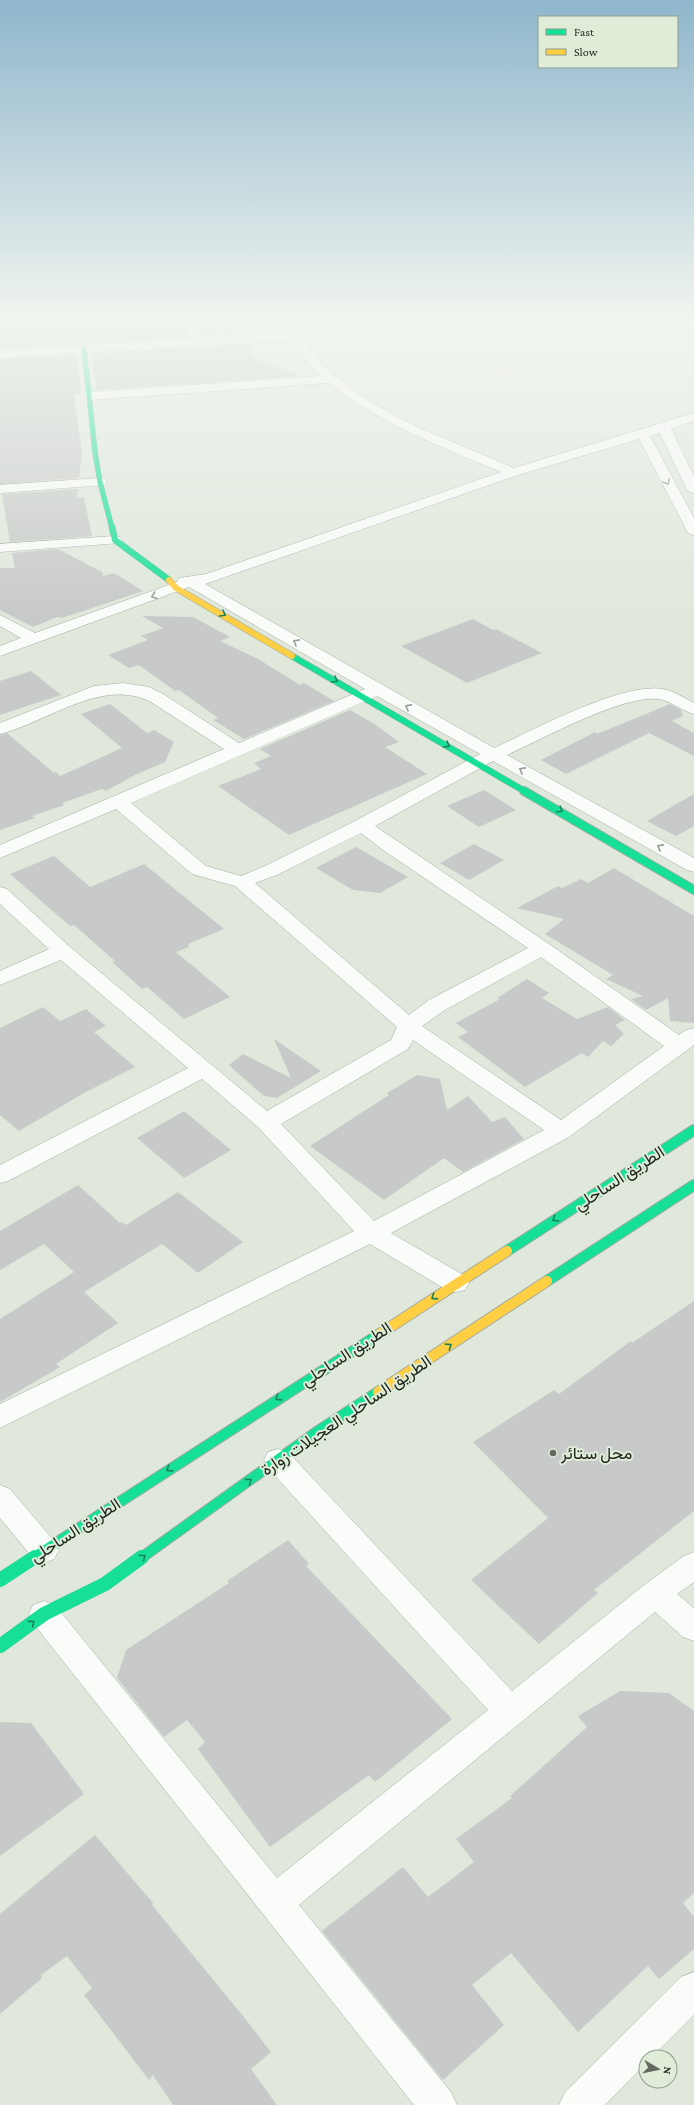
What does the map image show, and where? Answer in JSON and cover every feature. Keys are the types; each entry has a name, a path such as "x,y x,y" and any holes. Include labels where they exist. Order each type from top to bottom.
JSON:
{"main road":[{"path":"92,418 100,482 115,540 190,585"},
{"path":"370,693 477,762 694,890"},
{"name":"الطريق الساحلي","path":"0,1580 44,1550 694,1130"},
{"name":"الطريق الساحلي العجيلات زوارة","path":"0,1646 44,1614 105,1584 322,1429 694,1185"}],"street":[{"path":"393,418 436,439 513,472"},
{"path":"0,651 513,472 664,428 691,418"},
{"path":"664,428 694,490"},
{"path":"644,434 694,531"},
{"path":"0,489 100,482"},
{"path":"0,548 115,540"},
{"path":"0,665 190,585"},
{"path":"190,585 370,693 495,755 694,866"},
{"path":"0,620 34,639"},
{"path":"0,729 100,690 123,688 143,691 157,698 236,750"},
{"path":"0,852 370,693"},
{"path":"242,882 272,870 362,825 477,762 609,703 641,694 662,694 673,697 694,709"},
{"path":"536,797 555,788"},
{"path":"118,801 199,870 242,882 408,1026 561,1131"},
{"path":"0,1417 371,1233 561,1131 686,1040 542,948 390,846 362,825"},
{"path":"0,893 63,950 202,1070 266,1122 371,1233 456,1283"},
{"path":"266,1122 400,1044 408,1026 437,1005 542,948"},
{"path":"0,979 63,950"},
{"path":"0,1175 202,1070"},
{"path":"278,1460 510,1711"},
{"path":"0,1496 44,1550"},
{"path":"275,1902 654,1594 694,1565"},
{"path":"654,1594 694,1627"},
{"path":"44,1614 438,2105"},
{"path":"578,2105 694,1990"}],"building":[{"path":"0,418 77,418 82,453 79,478 0,484"},
{"path":"78,489 77,498 84,497 92,536 10,542 2,494"},
{"path":"58,549 102,572 103,576 114,573 143,591 62,618 57,617 33,627 0,610 0,568 15,568 12,553"},
{"path":"142,616 193,617 230,637 220,641 258,659 300,685 304,683 334,701 244,739 213,720 218,718 179,690 175,691 139,665 129,668 108,655 148,640 141,636 163,628"},
{"path":"473,619 542,653 467,683 401,646"},
{"path":"31,671 61,695 0,715 0,681"},
{"path":"110,704 147,733 154,730 174,742 165,762 135,775 106,791 102,789 62,803 64,805 32,816 35,818 0,830 0,735 7,733 54,773 56,772 60,776 122,748 81,714"},
{"path":"670,704 681,710 683,716 672,721 694,733 694,756 649,733 566,774 541,760 595,732 597,734"},
{"path":"350,710 373,723 399,742 385,747 427,774 289,835 218,786 261,769 254,763 271,756 260,749"},
{"path":"484,790 516,810 479,827 447,806"},
{"path":"694,794 694,826 676,836 647,821"},
{"path":"474,844 504,860 469,880 440,863"},
{"path":"356,847 408,877 380,893 353,890 316,868"},
{"path":"54,856 90,887 144,864 224,929 188,944 189,947 176,952 230,997 184,1019 147,987 142,989 112,962 115,961 74,925 70,926 10,874"},
{"path":"614,868 694,916 694,1023 670,1021 668,998 646,1010 631,999 643,996 606,979 613,975 545,934 564,919 517,908 558,886 562,888 581,879 588,883"},
{"path":"527,979 549,993 542,998 577,1019 608,1007 625,1020 615,1025 624,1034 611,1046 603,1041 588,1057 582,1053 525,1087 458,1037 468,1032 456,1023 500,999 497,998"},
{"path":"43,1007 60,1021 86,1009 106,1026 94,1032 135,1067 84,1093 19,1131 0,1115 0,1028"},
{"path":"274,1039 321,1071 277,1098 264,1096 229,1065 243,1054 291,1078"},
{"path":"417,1075 440,1079 447,1110 468,1096 492,1122 505,1117 524,1139 463,1172 444,1158 384,1200 310,1146 389,1095 387,1093"},
{"path":"184,1111 231,1150 184,1178 137,1138"},
{"path":"78,1185 120,1223 122,1222 126,1225 178,1192 243,1242 198,1273 162,1244 84,1292 118,1323 56,1364 60,1367 0,1402 0,1319 74,1272 44,1244 0,1270 0,1231"},
{"path":"694,1301 694,1511 594,1590 598,1593 539,1644 471,1580 548,1518 473,1442 554,1390 559,1394 631,1341 632,1343"},
{"path":"288,1540 309,1564 306,1566 452,1719 375,1782 369,1775 270,1847 198,1749 205,1742 187,1720 164,1737 117,1678 126,1650 229,1583 227,1581"},
{"path":"620,1691 669,1693 694,1711 694,1893 683,1903 694,1917 694,1949 659,1979 648,1966 578,2032 511,1953 472,1985 504,2025 443,2080 322,1931 403,1867 428,1897 474,1862 456,1839 512,1798 510,1796 587,1727 578,1716"},
{"path":"0,1722 31,1723 84,1794 0,1856"},
{"path":"95,1835 153,1903 152,1905 271,2052 251,2069 277,2105 173,2105 153,2075 149,2080 84,1995 92,1988 67,1956 41,1975 42,1978 0,2014 0,1914"}],"traffic: fast":[{"path":"91,418 100,482 115,540 169,580"},
{"path":"292,656 694,890"},
{"path":"507,1251 694,1130"},
{"path":"547,1281 694,1185"},
{"path":"0,1580 378,1335"},
{"path":"0,1646 44,1614 105,1584 315,1433 378,1392"}],"traffic: slow":[{"path":"169,580 176,588 292,656"},
{"path":"378,1335 507,1251"},
{"path":"378,1392 547,1281"}],"place":[{"name":"محل ستائر","path":"553,1453"}]}
